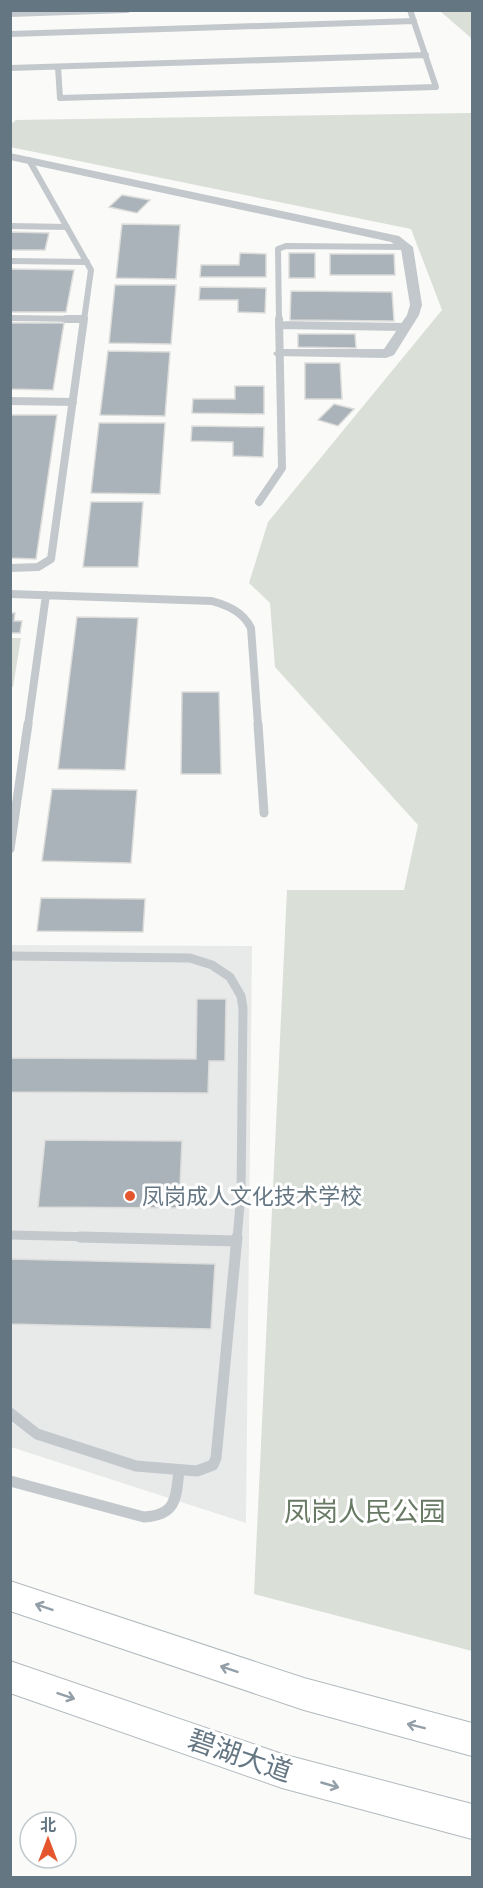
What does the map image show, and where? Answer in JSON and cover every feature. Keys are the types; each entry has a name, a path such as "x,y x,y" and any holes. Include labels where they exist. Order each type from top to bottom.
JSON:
{"street":[{"path":"10,156 395,239 407,247 416,305 413,315 389,351 381,355 280,353"},
{"path":"10,1596 304,1694 472,1740"},
{"name":"碧湖大道","path":"10,1677 282,1771 472,1822"}],"lane":[{"path":"10,14 127,10"},
{"path":"58,67 60,99 436,87 410,10"},
{"path":"10,34 414,21"},
{"path":"10,68 426,55"},
{"path":"10,568 34,569 45,566 51,560 91,270 28,160"},
{"path":"10,226 67,227"},
{"path":"259,501 282,468 278,249 280,247 407,247"},
{"path":"10,261 87,262"},
{"path":"10,318 84,318"},
{"path":"279,325 405,327"},
{"path":"10,401 73,402"},
{"path":"10,594 212,602 232,608 247,619 251,628 264,813"},
{"path":"10,849 46,595"},
{"path":"10,956 190,958 218,968 236,986 243,1000 241,1195 216,1458 213,1465 206,1470 136,1466 37,1434 10,1413"},
{"path":"10,1235 236,1241"},
{"path":"10,1481 144,1517 155,1517 165,1515 172,1508 179,1470"}],"shaded area":[{"name":"凤岗成人文化技术学校","path":"11,945 252,946 246,1523 11,1447"}],"green space":[{"path":"440,11 472,11 472,42 470,37"},
{"name":"凤岗人民公园","path":"472,113 472,1651 254,1594 287,890 404,890 418,825 275,667 270,603 249,583 268,522 442,310 411,229 10,147 11,124 16,120"},
{"path":"11,638 21,638 13,687 11,687"}],"building":[{"path":"122,195 150,200 137,213 109,207"},
{"path":"122,224 180,225 176,279 116,278"},
{"path":"10,232 49,233 45,250 10,250"},
{"path":"240,253 266,254 266,277 200,277 201,265 239,265"},
{"path":"289,253 315,253 315,278 289,278"},
{"path":"330,254 394,254 395,275 330,275"},
{"path":"10,269 74,270 66,312 10,312"},
{"path":"115,285 176,285 171,344 109,343"},
{"path":"200,287 266,288 265,313 238,312 238,300 199,300"},
{"path":"291,291 392,292 394,321 290,320"},
{"path":"10,323 64,323 53,390 10,389"},
{"path":"298,334 355,334 356,348 298,347"},
{"path":"108,351 170,352 165,416 100,415"},
{"path":"305,363 340,363 342,399 305,399"},
{"path":"235,386 264,386 264,414 192,413 193,399 235,399"},
{"path":"334,404 354,409 338,426 318,420"},
{"path":"10,415 57,415 36,559 10,558"},
{"path":"99,423 165,423 160,494 91,493"},
{"path":"192,426 264,427 263,457 233,456 233,442 191,441"},
{"path":"91,502 143,502 138,567 83,567"},
{"path":"10,613 15,613 14,621 22,621 20,633 10,633"},
{"path":"77,617 138,618 125,770 58,769"},
{"path":"182,692 219,692 221,774 181,774"},
{"path":"52,789 137,790 131,863 42,861"},
{"path":"41,898 145,899 143,932 37,931"},
{"path":"197,999 226,999 225,1061 209,1061 208,1093 10,1092 10,1058 196,1059"},
{"path":"45,1140 182,1141 179,1208 38,1207"},
{"path":"10,1259 215,1264 211,1329 10,1324"}],"place":[{"name":"凤岗成人文化技术学校","path":"130,1196"}]}
